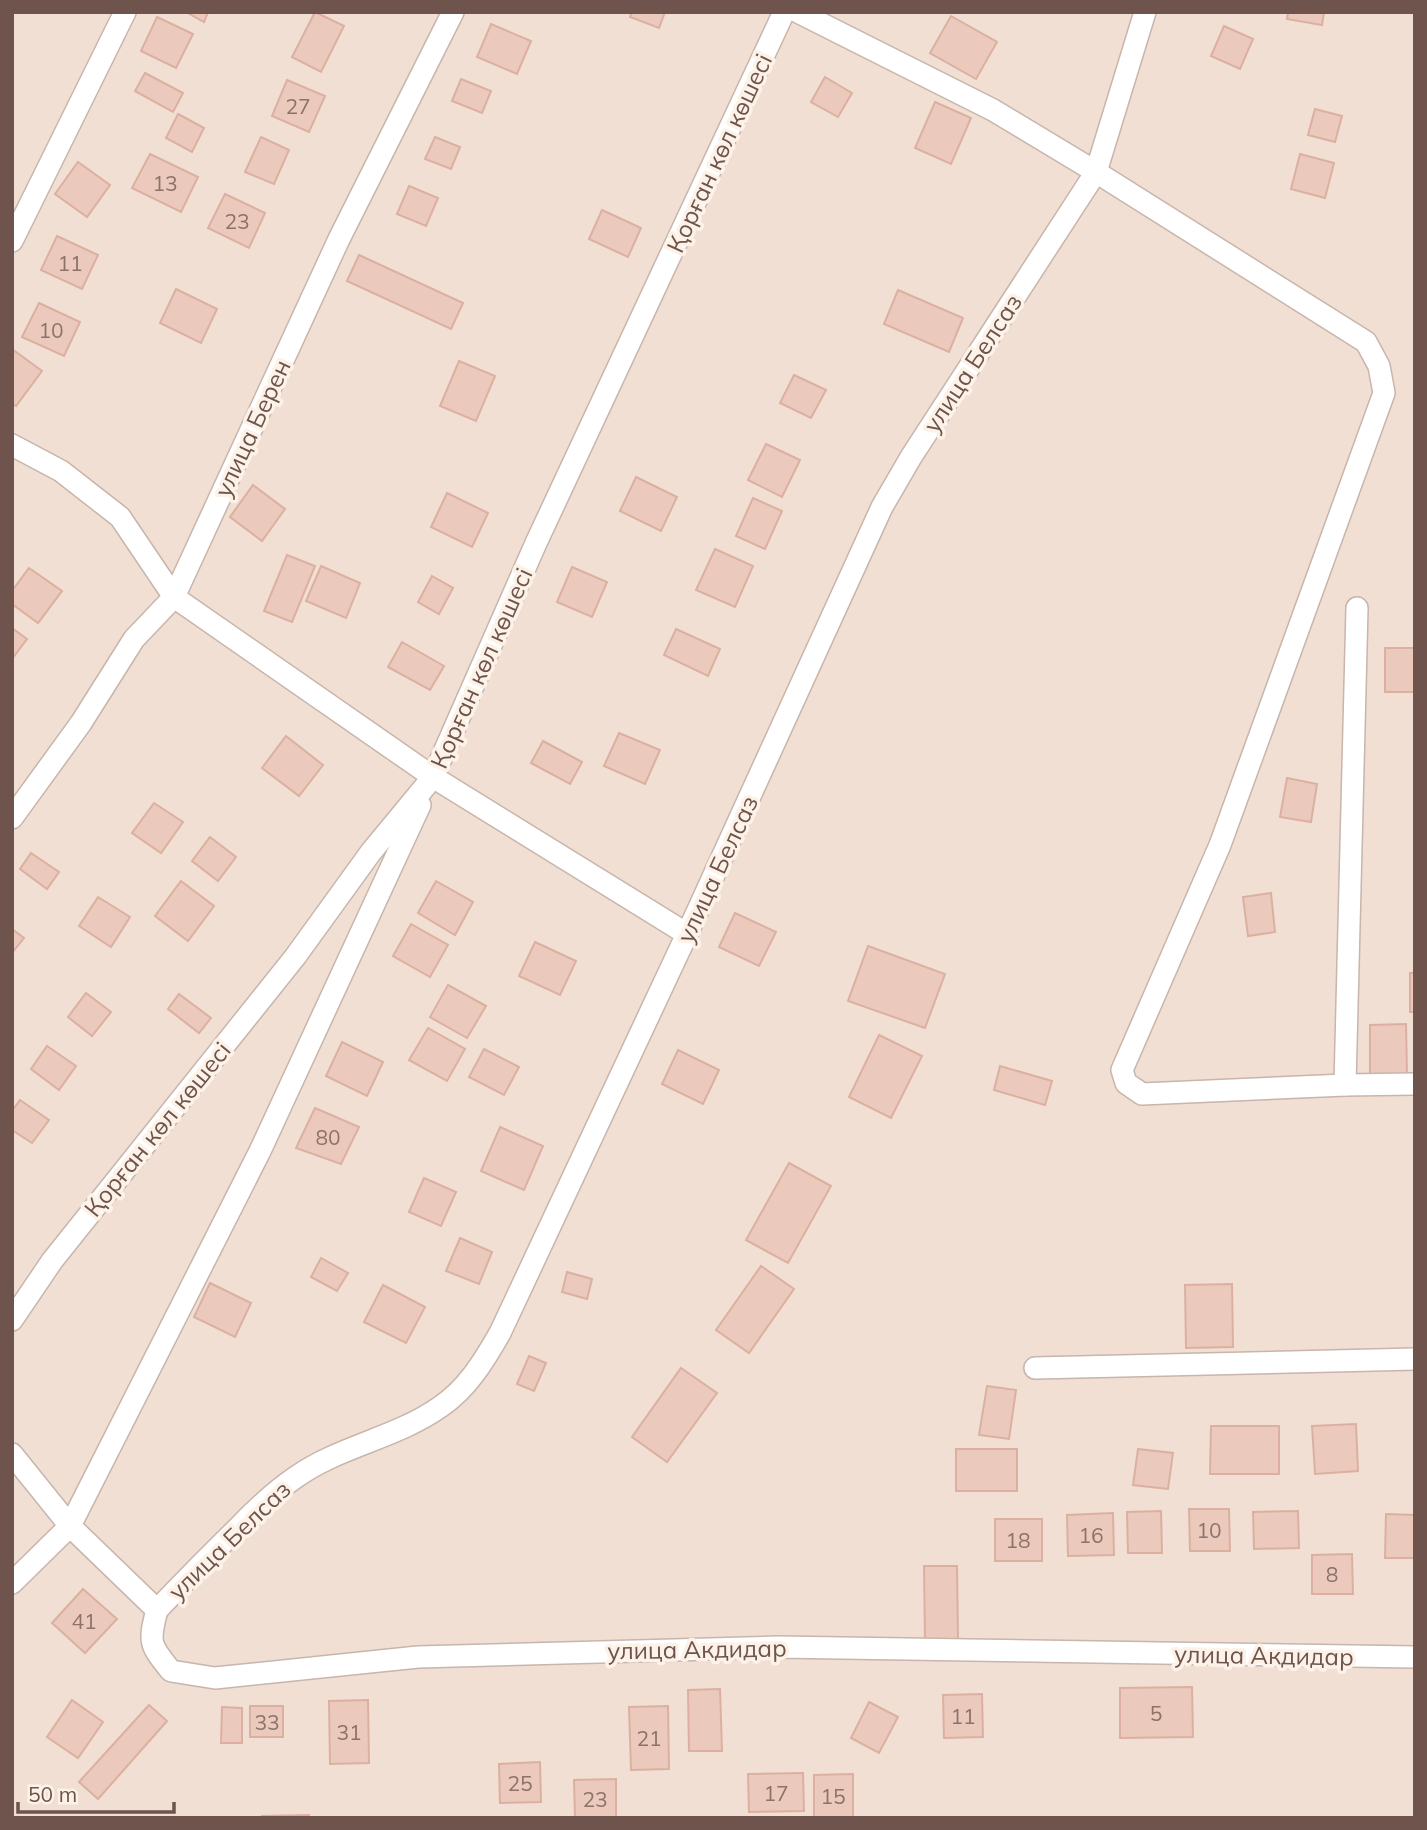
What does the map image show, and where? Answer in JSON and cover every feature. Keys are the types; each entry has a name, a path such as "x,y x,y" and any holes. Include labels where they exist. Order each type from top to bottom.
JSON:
{"street":[{"path":"12,241 124,12"},
{"name":"улица Берен","path":"12,818 81,723 134,639 174,597 339,239 453,12"},
{"name":"Қорған көл көшесі","path":"12,1320 52,1261 295,957 370,852 433,777 542,530 784,12"},
{"path":"798,12 993,110 1366,341 1378,366 1384,393 1220,845 1122,1070 1126,1083 1142,1094 1345,1084 1415,1084"},
{"name":"улица Белсаз","path":"156,1610 260,1506 296,1477 331,1456 420,1420 461,1389 483,1363 500,1333 687,934 882,507 911,457 1096,172 1145,12"},
{"path":"12,445 61,471 120,517 174,597 433,777 687,934"},
{"path":"1345,1084 1357,608"},
{"path":"12,1583 70,1526 260,1152 433,777"},
{"path":"1035,1368 1415,1359"},
{"path":"12,1454 70,1526 156,1610"},
{"name":"улица Акдидар","path":"156,1610 150,1634 154,1650 171,1671 215,1678 418,1657 778,1647 1415,1657"}],"shaded area":[{"path":"12,12 1415,12 1415,1818 12,1818"}],"building":[{"path":"186,12 208,12 204,22"},
{"path":"315,12 344,26 321,72 292,57"},
{"path":"632,12 665,12 659,28 630,17"},
{"path":"1288,12 1324,12 1322,25 1287,19"},
{"path":"951,16 997,42 976,79 930,53"},
{"path":"157,17 193,34 176,68 141,51"},
{"path":"491,24 531,41 517,74 477,57"},
{"path":"1224,26 1253,39 1240,69 1211,56"},
{"path":"145,73 183,93 173,112 135,91"},
{"path":"825,77 852,93 838,117 811,102"},
{"path":"461,79 491,91 482,113 452,101"},
{"path":"287,80 325,96 309,132 272,116"},
{"path":"935,102 971,118 951,164 915,148"},
{"path":"1315,109 1342,116 1335,142 1308,135"},
{"path":"178,114 204,128 192,152 166,138"},
{"path":"261,137 289,150 274,184 245,172"},
{"path":"435,137 460,147 451,169 425,159"},
{"path":"150,154 198,177 181,212 132,188"},
{"path":"1300,154 1334,163 1325,198 1291,189"},
{"path":"78,162 110,185 87,217 55,194"},
{"path":"409,186 438,198 426,226 397,214"},
{"path":"225,194 265,213 249,248 208,228"},
{"path":"602,210 641,228 628,257 589,239"},
{"path":"57,236 98,255 82,289 41,270"},
{"path":"359,255 463,303 451,329 347,281"},
{"path":"176,289 217,309 201,343 160,323"},
{"path":"898,290 963,318 949,352 884,324"},
{"path":"39,303 80,322 64,356 22,337"},
{"path":"12,349 42,371 16,406 12,403"},
{"path":"459,361 495,376 476,421 440,406"},
{"path":"794,375 826,390 811,418 780,403"},
{"path":"766,444 800,460 782,497 748,480"},
{"path":"636,477 677,497 661,531 620,511"},
{"path":"253,485 285,509 262,541 230,517"},
{"path":"447,493 488,513 472,547 431,527"},
{"path":"753,498 782,511 765,549 736,536"},
{"path":"715,549 753,566 735,607 696,590"},
{"path":"287,555 315,566 292,622 264,611"},
{"path":"321,566 360,583 346,618 306,601"},
{"path":"572,567 607,582 592,617 557,602"},
{"path":"29,568 62,591 38,623 12,604 12,591"},
{"path":"432,576 453,588 439,614 418,602"},
{"path":"12,628 27,639 12,659"},
{"path":"676,629 720,649 708,676 664,655"},
{"path":"402,642 444,666 430,690 388,667"},
{"path":"1385,648 1415,648 1415,692 1385,692"},
{"path":"619,733 660,750 645,784 604,766"},
{"path":"286,736 323,765 299,796 262,768"},
{"path":"543,741 582,762 570,784 531,763"},
{"path":"1287,778 1317,784 1311,822 1280,817"},
{"path":"154,803 183,822 161,853 132,833"},
{"path":"210,837 236,857 218,881 192,861"},
{"path":"31,853 59,872 47,889 20,869"},
{"path":"181,881 214,906 188,941 155,916"},
{"path":"436,881 473,902 455,935 418,913"},
{"path":"1271,893 1275,932 1248,936 1243,897"},
{"path":"98,897 130,917 111,947 79,926"},
{"path":"735,913 776,932 759,966 719,947"},
{"path":"411,924 448,945 430,977 393,956"},
{"path":"12,929 24,938 12,953"},
{"path":"535,942 576,961 560,995 519,976"},
{"path":"868,946 945,974 925,1028 848,1001"},
{"path":"1410,973 1415,973 1415,1012 1410,1012"},
{"path":"448,985 486,1006 467,1038 430,1017"},
{"path":"86,993 111,1012 92,1036 68,1017"},
{"path":"179,994 211,1018 199,1033 168,1009"},
{"path":"1406,1024 1407,1075 1370,1076 1370,1025"},
{"path":"428,1028 465,1049 447,1081 409,1060"},
{"path":"879,1035 922,1056 891,1118 849,1097"},
{"path":"342,1042 383,1062 367,1096 326,1076"},
{"path":"47,1046 76,1066 59,1090 31,1069"},
{"path":"484,1049 519,1067 504,1095 469,1077"},
{"path":"678,1050 719,1070 703,1104 662,1084"},
{"path":"1000,1066 1052,1081 1045,1105 994,1090"},
{"path":"20,1100 49,1120 32,1143 12,1130 12,1111"},
{"path":"315,1108 359,1127 341,1164 296,1148"},
{"path":"500,1127 543,1146 524,1190 481,1171"},
{"path":"789,1163 831,1186 788,1263 746,1240"},
{"path":"424,1178 456,1192 441,1226 409,1212"},
{"path":"460,1238 492,1252 479,1284 446,1271"},
{"path":"321,1258 348,1273 337,1291 311,1277"},
{"path":"761,1266 794,1289 749,1353 716,1330"},
{"path":"567,1272 592,1279 587,1299 562,1292"},
{"path":"210,1283 251,1303 235,1337 194,1317"},
{"path":"1232,1284 1233,1347 1186,1348 1185,1285"},
{"path":"383,1285 425,1307 406,1343 364,1322"},
{"path":"529,1356 546,1363 534,1391 517,1384"},
{"path":"681,1368 717,1393 667,1462 632,1437"},
{"path":"987,1386 1016,1390 1009,1439 979,1435"},
{"path":"1356,1424 1358,1471 1315,1474 1312,1426"},
{"path":"1211,1426 1279,1426 1279,1474 1210,1474"},
{"path":"956,1449 1017,1449 1017,1491 956,1491"},
{"path":"1138,1449 1173,1453 1168,1489 1133,1485"},
{"path":"1189,1509 1229,1509 1230,1551 1190,1551"},
{"path":"1161,1511 1162,1553 1128,1553 1127,1512"},
{"path":"1298,1511 1299,1548 1254,1549 1253,1512"},
{"path":"1113,1513 1114,1555 1068,1556 1067,1515"},
{"path":"1386,1514 1415,1515 1415,1558 1385,1558"},
{"path":"995,1519 1042,1519 1042,1561 995,1561"},
{"path":"1352,1554 1353,1594 1312,1594 1312,1555"},
{"path":"924,1566 957,1566 958,1639 925,1639"},
{"path":"83,1589 117,1619 85,1653 52,1623"},
{"path":"1192,1687 1193,1737 1120,1738 1120,1688"},
{"path":"720,1689 722,1751 689,1751 688,1690"},
{"path":"982,1694 983,1737 944,1738 943,1695"},
{"path":"72,1700 103,1722 78,1758 47,1737"},
{"path":"368,1700 369,1763 330,1764 329,1701"},
{"path":"869,1702 898,1717 879,1753 851,1738"},
{"path":"149,1705 167,1721 98,1799 79,1782"},
{"path":"250,1706 283,1706 283,1737 250,1737"},
{"path":"668,1706 669,1769 631,1770 629,1707"},
{"path":"222,1707 242,1708 242,1743 221,1743"},
{"path":"540,1762 541,1802 500,1803 499,1764"},
{"path":"803,1773 804,1811 749,1812 748,1774"},
{"path":"853,1774 853,1818 814,1818 814,1775"},
{"path":"616,1779 616,1818 575,1818 574,1780"},
{"path":"309,1815 309,1818 262,1818 262,1816"}]}
